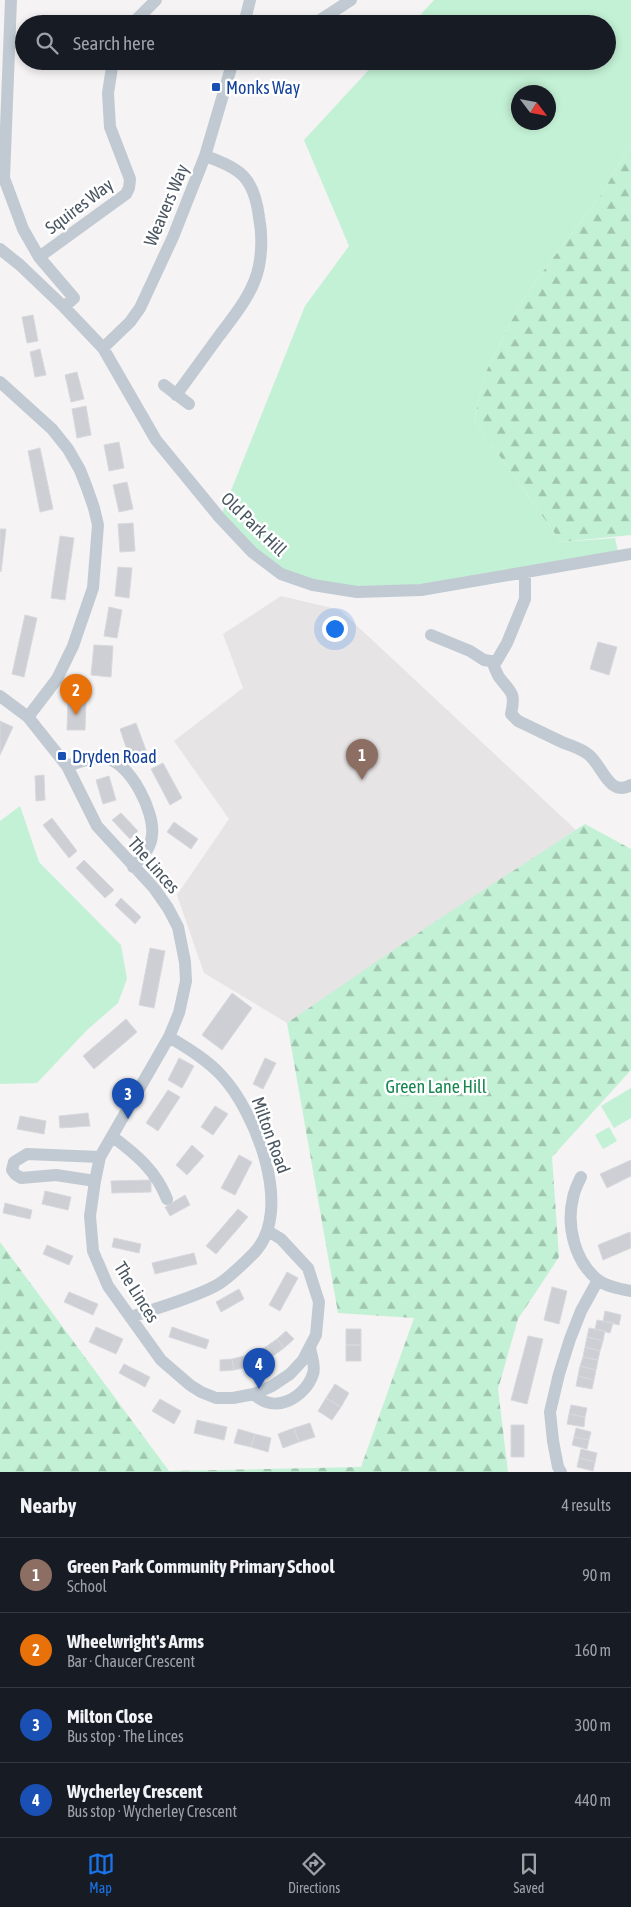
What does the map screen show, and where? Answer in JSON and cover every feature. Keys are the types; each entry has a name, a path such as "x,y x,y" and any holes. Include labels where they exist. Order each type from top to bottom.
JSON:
{"street":[{"path":"0,7 6,0"},
{"path":"11,0 4,178 23,228 39,257 74,298 64,307"},
{"path":"141,15 156,0"},
{"path":"246,15 250,0"},
{"path":"328,15 351,0"},
{"name":"Squires Way","path":"39,257 126,194 130,188 130,179 110,127 108,93 112,70"},
{"name":"Weavers Way","path":"103,348 130,322 140,308 173,237 205,156 230,70"},
{"path":"176,394 241,306 252,287 259,268 261,230 258,205 250,184 235,167 205,156"},
{"name":"Old Park Hill","path":"0,249 20,265 64,307 103,348 156,440 220,518 252,552 281,574 313,585 357,592 421,590 631,554"},
{"path":"0,382 52,429 68,449 80,470 98,525 93,588 72,646 58,680 28,718"},
{"path":"164,386 189,404"},
{"path":"431,635 470,651 484,660 496,662 507,643 526,599 525,572"},
{"path":"492,661 498,676 510,689 515,700 511,714 518,721 578,748 589,755 600,768 605,779 614,786 626,788 631,785"},
{"name":"The Linces","path":"0,696 28,718 67,766 97,826 154,888 168,908 178,927 185,962 186,981 179,1013 169,1037 100,1158 90,1216 93,1251 108,1286 161,1360 197,1389 216,1398 233,1398 254,1394"},
{"path":"67,766 90,759 108,759 119,764 138,788 146,803 151,820 152,835 144,856 133,867"},
{"name":"Milton Road","path":"131,1317 218,1285 256,1251 268,1231 272,1196 268,1168 247,1111 235,1091 221,1074 203,1058 169,1037"},
{"path":"113,1137 138,1156 161,1183 167,1199"},
{"path":"95,1181 56,1175 21,1178 12,1170 14,1162 27,1154 100,1158"},
{"path":"581,1176 573,1198 570,1221 573,1239 578,1252 588,1270 598,1280 608,1286 631,1292"},
{"path":"268,1231 282,1239 308,1268 319,1302 316,1335 303,1360 290,1374 272,1386 254,1394 259,1399 273,1403 287,1401 300,1394 313,1374 314,1366 310,1347"},
{"path":"562,1472 558,1467 550,1412 570,1339 581,1311 598,1280"}],"shaded area":[{"path":"281,596 340,610 576,830 287,1023 204,973 177,895 229,819 174,741 243,688 223,634"}],"green space":[{"path":"434,0 631,0 631,144 601,195 532,286 509,325 485,374 474,420 561,542 615,538 619,556 421,590 357,592 281,574 220,518 305,306 349,246 304,140 369,70 616,70 616,15 420,15"},
{"path":"631,144 631,535 561,542 474,420 485,374 509,325 532,286 601,195"},
{"path":"20,806 39,862 121,945 127,979 118,1003 87,1030 37,1083 0,1084 0,821"},
{"name":"Green Lane Hill","path":"585,824 631,849 631,1070 552,1157 559,1257 518,1319 498,1389 508,1472 0,1472 0,1242 169,1471 361,1467 414,1318 338,1313 287,1023 436,921"},
{"path":"631,1088 631,1118 614,1128 601,1106"},
{"path":"609,1127 617,1141 603,1149 595,1135"}],"building":[{"path":"33,315 38,341 27,343 22,317"},
{"path":"40,349 46,375 35,377 30,352"},
{"path":"77,372 84,399 71,402 65,375"},
{"path":"86,406 91,435 77,438 72,409"},
{"path":"119,442 124,468 109,471 104,445"},
{"path":"40,448 53,509 40,512 28,451"},
{"path":"127,482 133,509 119,512 113,485"},
{"path":"133,523 135,551 120,552 118,524"},
{"path":"0,529 6,529 1,572 0,571"},
{"path":"60,536 74,538 65,600 51,598"},
{"path":"118,567 132,568 129,598 115,596"},
{"path":"109,607 122,610 117,638 104,636"},
{"path":"25,615 37,618 24,677 12,674"},
{"path":"598,642 617,647 609,675 590,669"},
{"path":"94,645 113,646 111,677 91,675"},
{"path":"68,699 86,699 85,730 67,730"},
{"path":"0,721 13,727 0,755"},
{"path":"136,723 147,753 130,759 120,729"},
{"path":"163,763 182,798 170,805 151,769"},
{"path":"44,775 45,800 36,801 35,776"},
{"path":"109,776 116,800 103,804 96,780"},
{"path":"121,813 138,831 130,839 112,820"},
{"path":"52,818 77,851 69,858 43,825"},
{"path":"174,822 198,839 191,849 167,832"},
{"path":"84,860 114,890 105,898 76,868"},
{"path":"121,898 141,917 135,924 115,905"},
{"path":"150,948 165,951 154,1008 139,1005"},
{"path":"232,993 252,1008 222,1050 202,1035"},
{"path":"126,1019 137,1032 94,1069 83,1056"},
{"path":"179,1058 194,1066 182,1088 168,1080"},
{"path":"265,1058 276,1063 263,1089 253,1084"},
{"path":"168,1090 180,1097 158,1131 146,1123"},
{"path":"215,1106 228,1114 213,1135 201,1127"},
{"path":"88,1113 90,1126 60,1128 59,1116"},
{"path":"20,1116 46,1121 44,1134 17,1129"},
{"path":"192,1145 204,1156 187,1175 176,1165"},
{"path":"239,1155 252,1162 235,1195 221,1188"},
{"path":"631,1160 631,1176 607,1188 600,1174"},
{"path":"151,1180 151,1192 112,1193 111,1181"},
{"path":"45,1191 71,1197 68,1210 42,1204"},
{"path":"185,1195 190,1205 170,1216 165,1207"},
{"path":"5,1203 32,1210 30,1219 3,1213"},
{"path":"238,1209 248,1217 216,1254 206,1246"},
{"path":"630,1232 631,1248 603,1260 598,1245"},
{"path":"114,1238 141,1244 139,1253 112,1247"},
{"path":"47,1245 73,1256 69,1265 43,1254"},
{"path":"194,1253 197,1264 155,1274 152,1263"},
{"path":"287,1272 298,1278 280,1311 269,1305"},
{"path":"552,1287 567,1291 559,1324 544,1320"},
{"path":"239,1289 244,1299 221,1312 216,1302"},
{"path":"69,1292 98,1304 93,1315 64,1302"},
{"path":"605,1311 621,1315 619,1325 603,1321"},
{"path":"597,1320 613,1323 610,1333 595,1329"},
{"path":"96,1327 123,1339 116,1354 89,1342"},
{"path":"172,1327 209,1340 206,1349 169,1337"},
{"path":"589,1328 605,1331 603,1341 587,1337"},
{"path":"346,1329 361,1329 361,1345 346,1345"},
{"path":"286,1331 294,1339 284,1348 277,1339"},
{"path":"528,1336 543,1339 527,1404 511,1400"},
{"path":"587,1337 603,1341 600,1351 585,1347"},
{"path":"277,1339 284,1348 273,1356 267,1346"},
{"path":"346,1345 361,1345 361,1361 346,1361"},
{"path":"267,1346 273,1356 261,1362 256,1352"},
{"path":"585,1347 600,1351 598,1360 583,1357"},
{"path":"256,1352 261,1362 248,1367 244,1356"},
{"path":"244,1356 248,1367 234,1370 232,1359"},
{"path":"583,1357 598,1360 596,1370 580,1366"},
{"path":"232,1359 234,1370 220,1371 220,1360"},
{"path":"124,1364 150,1377 145,1387 119,1373"},
{"path":"580,1366 596,1370 594,1380 578,1376"},
{"path":"578,1376 594,1380 592,1389 576,1386"},
{"path":"335,1384 349,1393 341,1407 326,1398"},
{"path":"326,1398 341,1407 332,1420 318,1411"},
{"path":"160,1399 181,1411 174,1424 152,1411"},
{"path":"571,1405 587,1408 585,1417 569,1414"},
{"path":"569,1414 585,1417 584,1427 567,1424"},
{"path":"197,1420 227,1427 224,1440 194,1433"},
{"path":"310,1423 315,1437 299,1442 294,1428"},
{"path":"511,1425 524,1425 524,1457 511,1457"},
{"path":"294,1428 299,1442 283,1448 278,1434"},
{"path":"576,1428 591,1432 589,1440 574,1437"},
{"path":"238,1429 255,1434 251,1447 234,1443"},
{"path":"255,1434 271,1438 268,1452 251,1447"},
{"path":"574,1437 589,1440 587,1449 572,1445"},
{"path":"581,1449 597,1453 595,1462 579,1458"},
{"path":"579,1458 595,1462 593,1471 577,1467"}],"place":[{"name":"Monks Way","path":"216,87"},
{"name":"Wheelwright's Arms","path":"76,715"},
{"name":"Dryden Road","path":"62,756"},
{"name":"Green Park Community Primary School","path":"362,780"},
{"name":"Milton Close","path":"128,1119"},
{"name":"Wycherley Crescent","path":"259,1389"}]}
